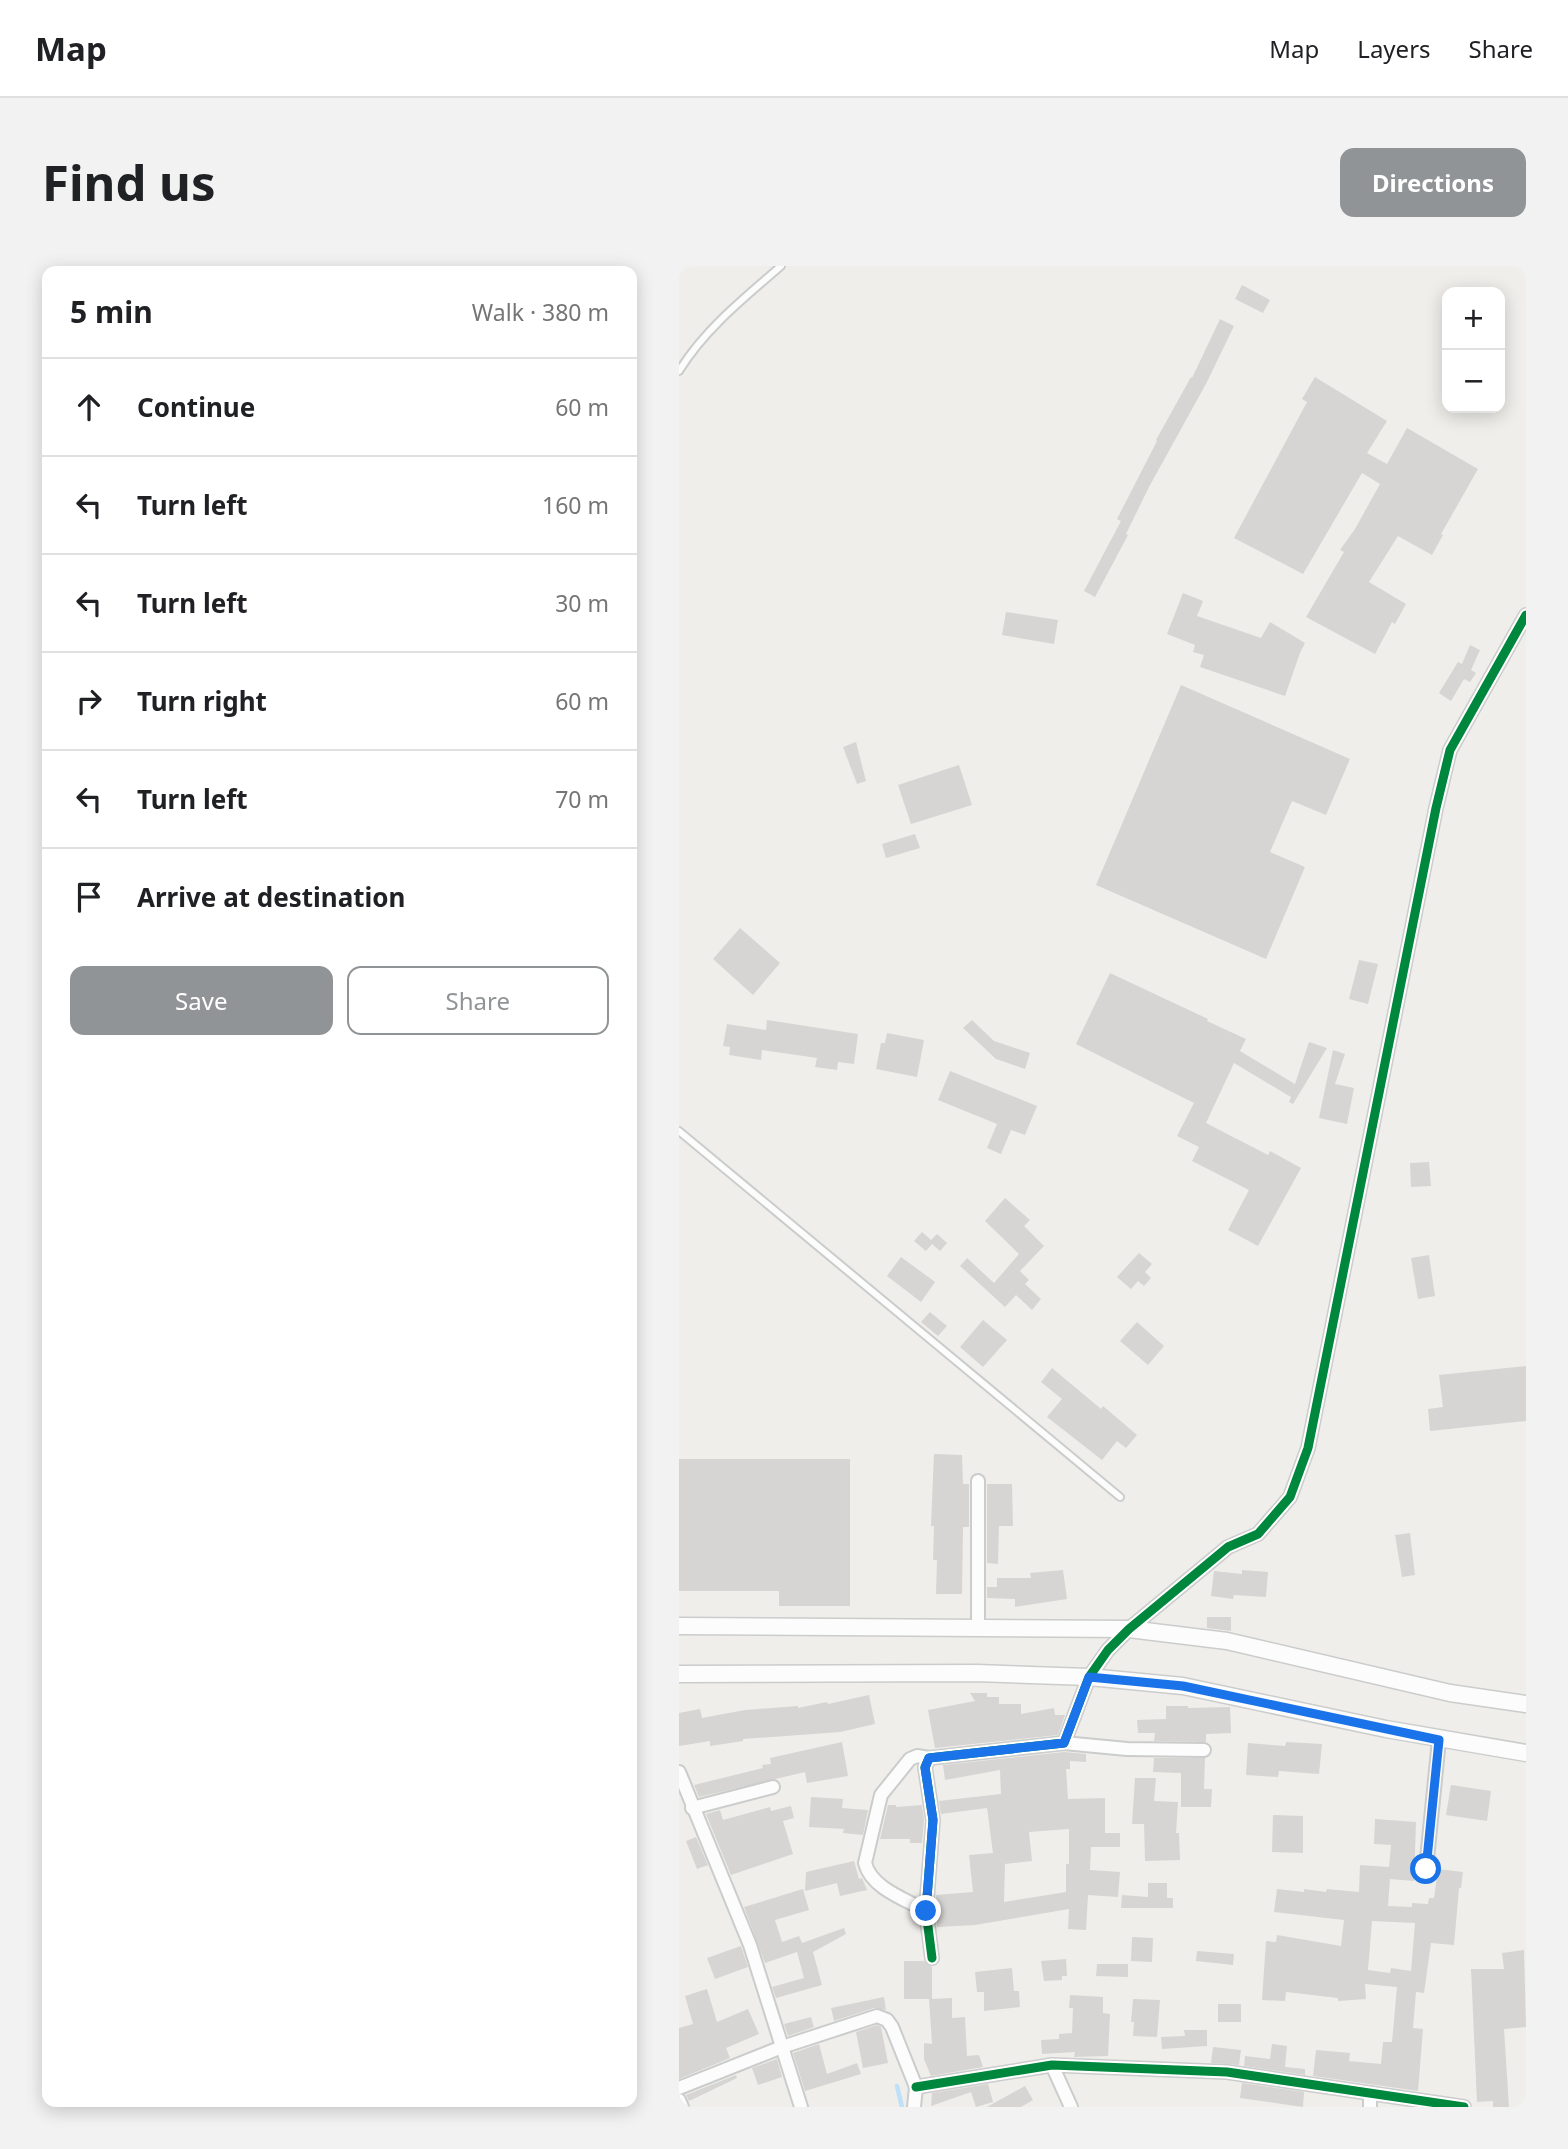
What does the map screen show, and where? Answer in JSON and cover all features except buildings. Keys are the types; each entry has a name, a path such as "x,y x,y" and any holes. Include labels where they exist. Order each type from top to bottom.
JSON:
{"street":[{"path":"1064,1743 1089,1677 1108,1650 1129,1629 1228,1547 1258,1534 1290,1497 1308,1448 1450,750 1526,615"},
{"path":"978,1481 978,1627"},
{"path":"679,1626 1129,1629 1227,1640 1450,1693 1526,1704"},
{"path":"679,1674 912,1672 1089,1677 1183,1686 1439,1740 1526,1753"},
{"path":"1426,1869 1439,1740"},
{"path":"926,1911 874,1881 867,1872 865,1863 881,1795 910,1759 917,1756 929,1758 1064,1743 1127,1749 1204,1750"},
{"path":"929,1758 925,1768 933,1820 926,1911 932,1958"},
{"path":"679,1772 750,1945 801,2107"},
{"path":"692,1808 773,1787"},
{"path":"679,2088 782,2047 877,2016 887,2020 892,2027 916,2087 915,2107"},
{"path":"916,2087 1052,2065 1227,2072 1464,2107"},
{"path":"1052,2065 1071,2107"},
{"path":"1370,2092 1370,2107"},
{"path":"679,2100 682,2107"}],"lane":[{"path":"679,371 688,356 718,321 781,266"},
{"path":"679,1131 1119,1497"}],"waterway":[{"path":"897,2086 902,2107"}],"cycle path":[{"path":"932,1958 926,1911 933,1820 925,1767 929,1758 1064,1743 1089,1677 1108,1650 1129,1629 1228,1547 1258,1534 1290,1497 1308,1448 1436,808 1450,750 1526,615"},
{"path":"916,2087 1052,2065 1227,2072 1464,2107"}],"route":[{"path":"926,1911 933,1820 925,1768 929,1758 1064,1743 1089,1677 1183,1686 1439,1740 1426,1869"}]}
